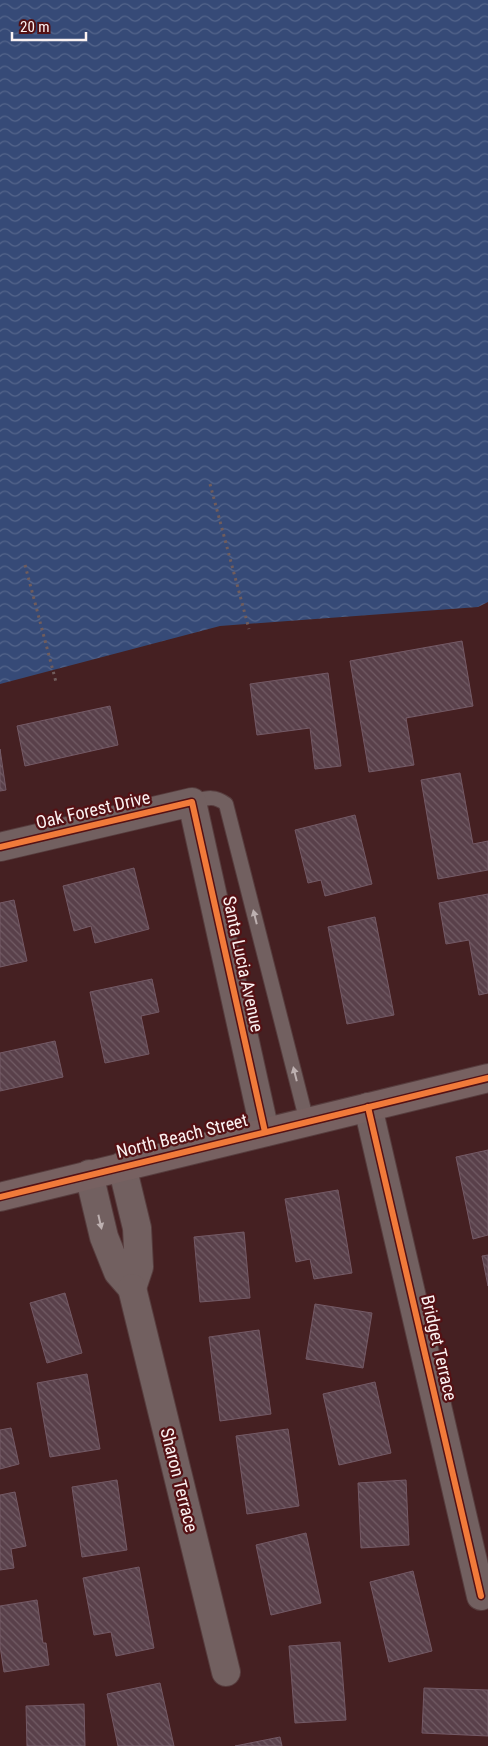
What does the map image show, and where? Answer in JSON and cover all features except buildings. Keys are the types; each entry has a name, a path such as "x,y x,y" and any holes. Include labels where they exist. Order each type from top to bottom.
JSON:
{"street":[{"name":"Oak Forest Drive","path":"0,848 192,802"},
{"name":"Santa Lucia Avenue","path":"192,802 265,1132"},
{"name":"North Beach Street","path":"0,1197 488,1078"},
{"name":"Bridget Terrace","path":"368,1107 481,1596"},
{"name":"Sharon Terrace","path":"122,1166 137,1228 139,1267 132,1288"},
{"name":"Sharon Terrace","path":"89,1174 104,1237 118,1272 132,1288 226,1672"}],"lane":[{"path":"192,802 208,798 218,798 226,804 307,1122"}],"path":[{"path":"210,484 249,628"},
{"path":"25,565 56,682"}],"water":[{"path":"0,0 488,0 488,602 478,607 220,626 0,684"}],"cycle path":[{"path":"0,847 192,802 265,1132"},
{"path":"0,1197 488,1078"},
{"path":"368,1107 481,1596"}]}
